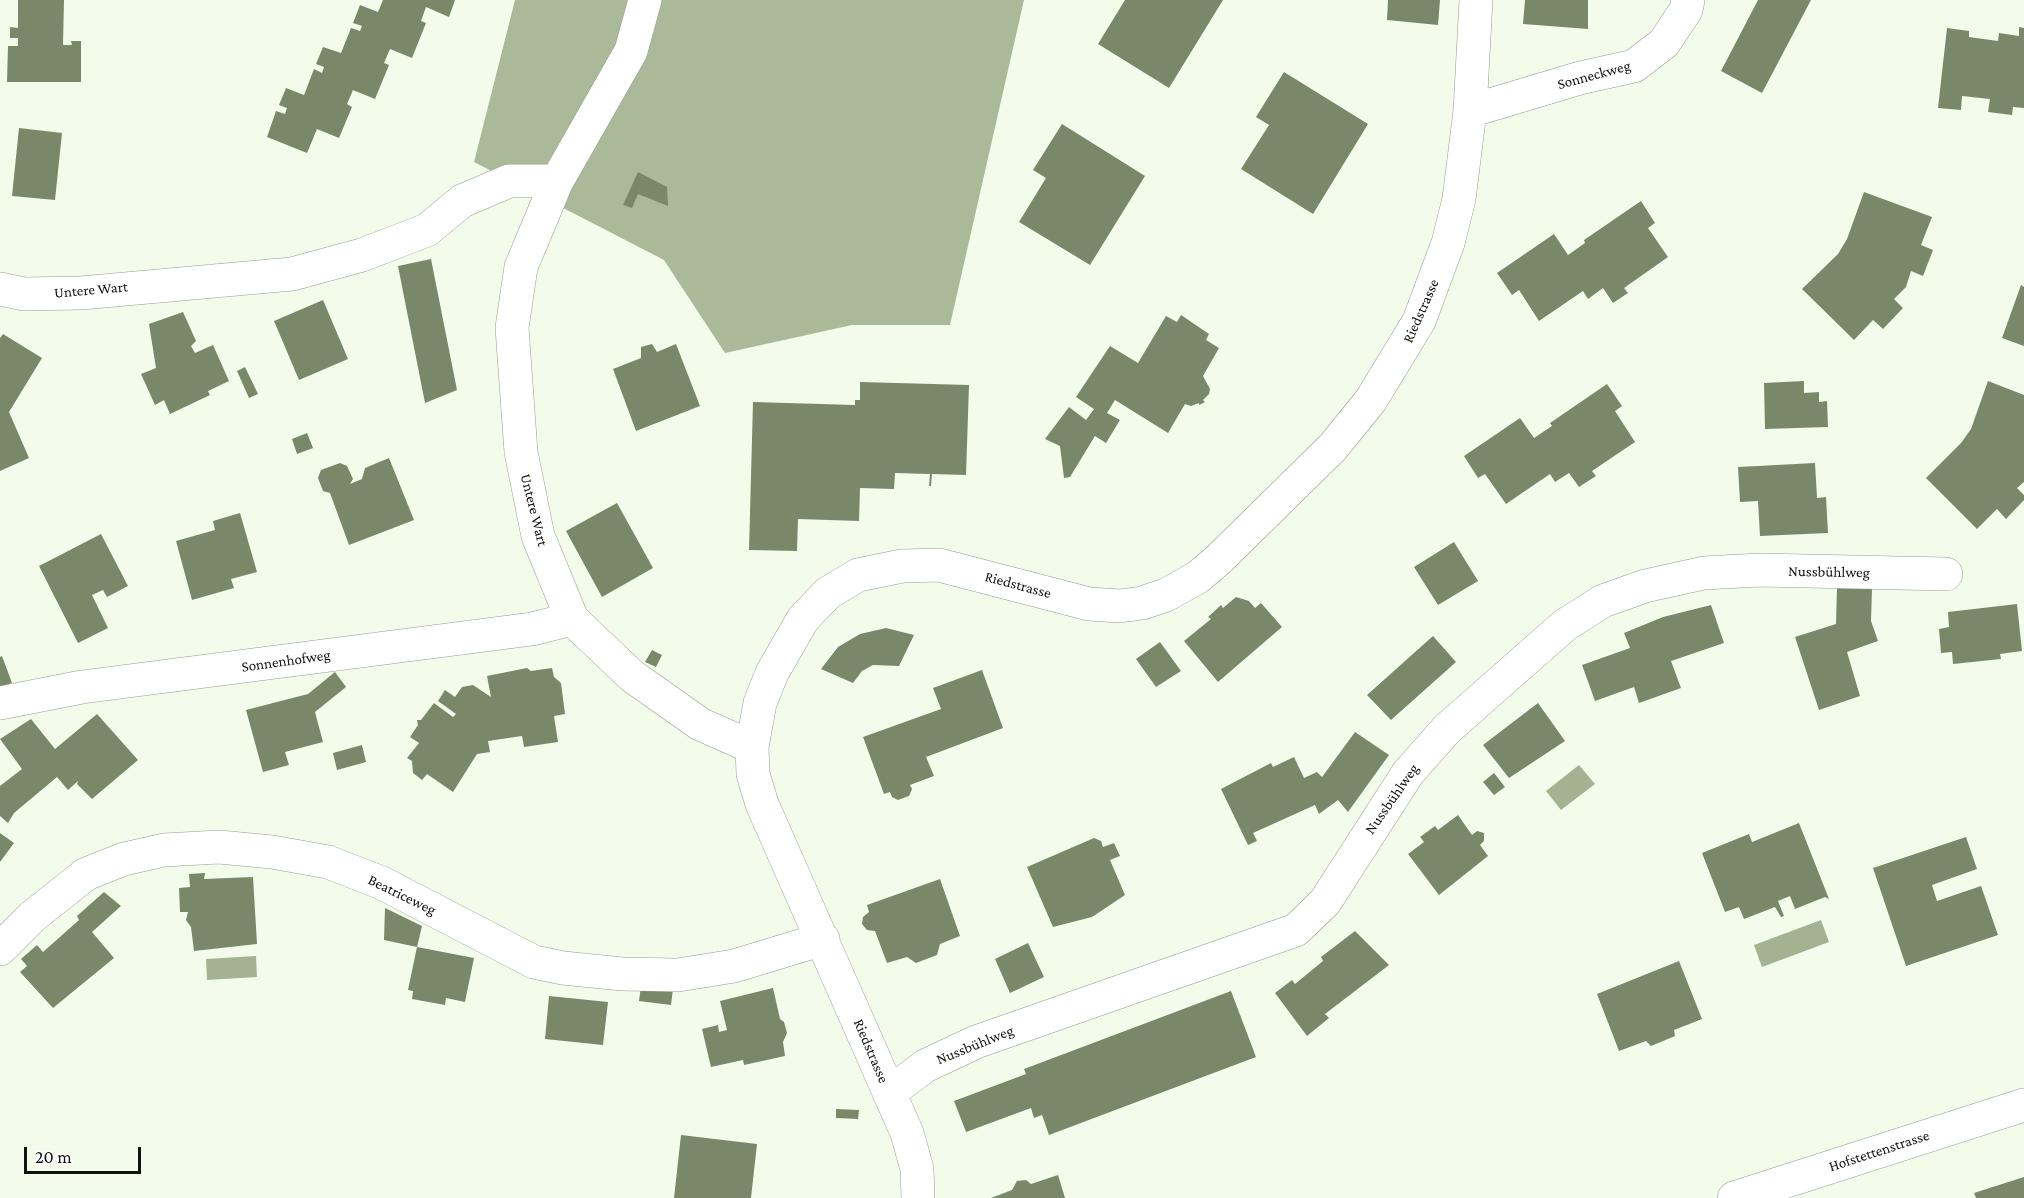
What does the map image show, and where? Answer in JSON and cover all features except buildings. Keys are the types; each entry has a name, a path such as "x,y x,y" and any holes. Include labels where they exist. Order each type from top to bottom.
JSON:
{"street":[{"name":"Untere Wart","path":"645,0 631,51 556,181 521,267 512,328 521,452 536,526 572,619 640,683 700,724 752,747"},
{"name":"Riedstrasse","path":"918,1198 917,1169 907,1133 762,804 753,774 752,747 760,703 772,673 803,619 828,593 858,575 902,566 939,565 1089,604 1120,606 1142,603 1166,595 1198,577 1218,560 1333,447 1371,400 1403,350 1423,312 1448,243 1459,199 1470,111 1476,0"},
{"name":"Sonneckweg","path":"1470,111 1580,78 1634,66 1664,43 1686,10 1688,0"},
{"name":"Untere Wart","path":"0,289 24,294 81,292 292,274 362,255 427,230 462,201 508,181 556,181"},
{"name":"Nussbühlweg","path":"889,1093 925,1066 976,1042 1296,930 1325,902 1408,773 1447,729 1565,625 1603,601 1645,586 1704,573 1760,570 1946,574"},
{"name":"Sonnenhofweg","path":"0,703 82,687 532,629 572,619"},
{"name":"Beatriceweg","path":"0,949 32,917 86,874 124,859 164,850 219,847 272,852 328,862 382,884 534,962 563,968 622,974 678,975 734,966 823,939"},
{"name":"Hofstettenstrasse","path":"1734,1198 1787,1190 2024,1105"}],"shaded area":[{"path":"515,0 1024,0 950,325 852,325 725,353 664,260 474,162"},
{"path":"1579,765 1595,784 1561,810 1546,791"},
{"path":"1821,920 1829,942 1762,967 1754,945"},
{"path":"256,956 257,977 207,980 206,959"}]}
